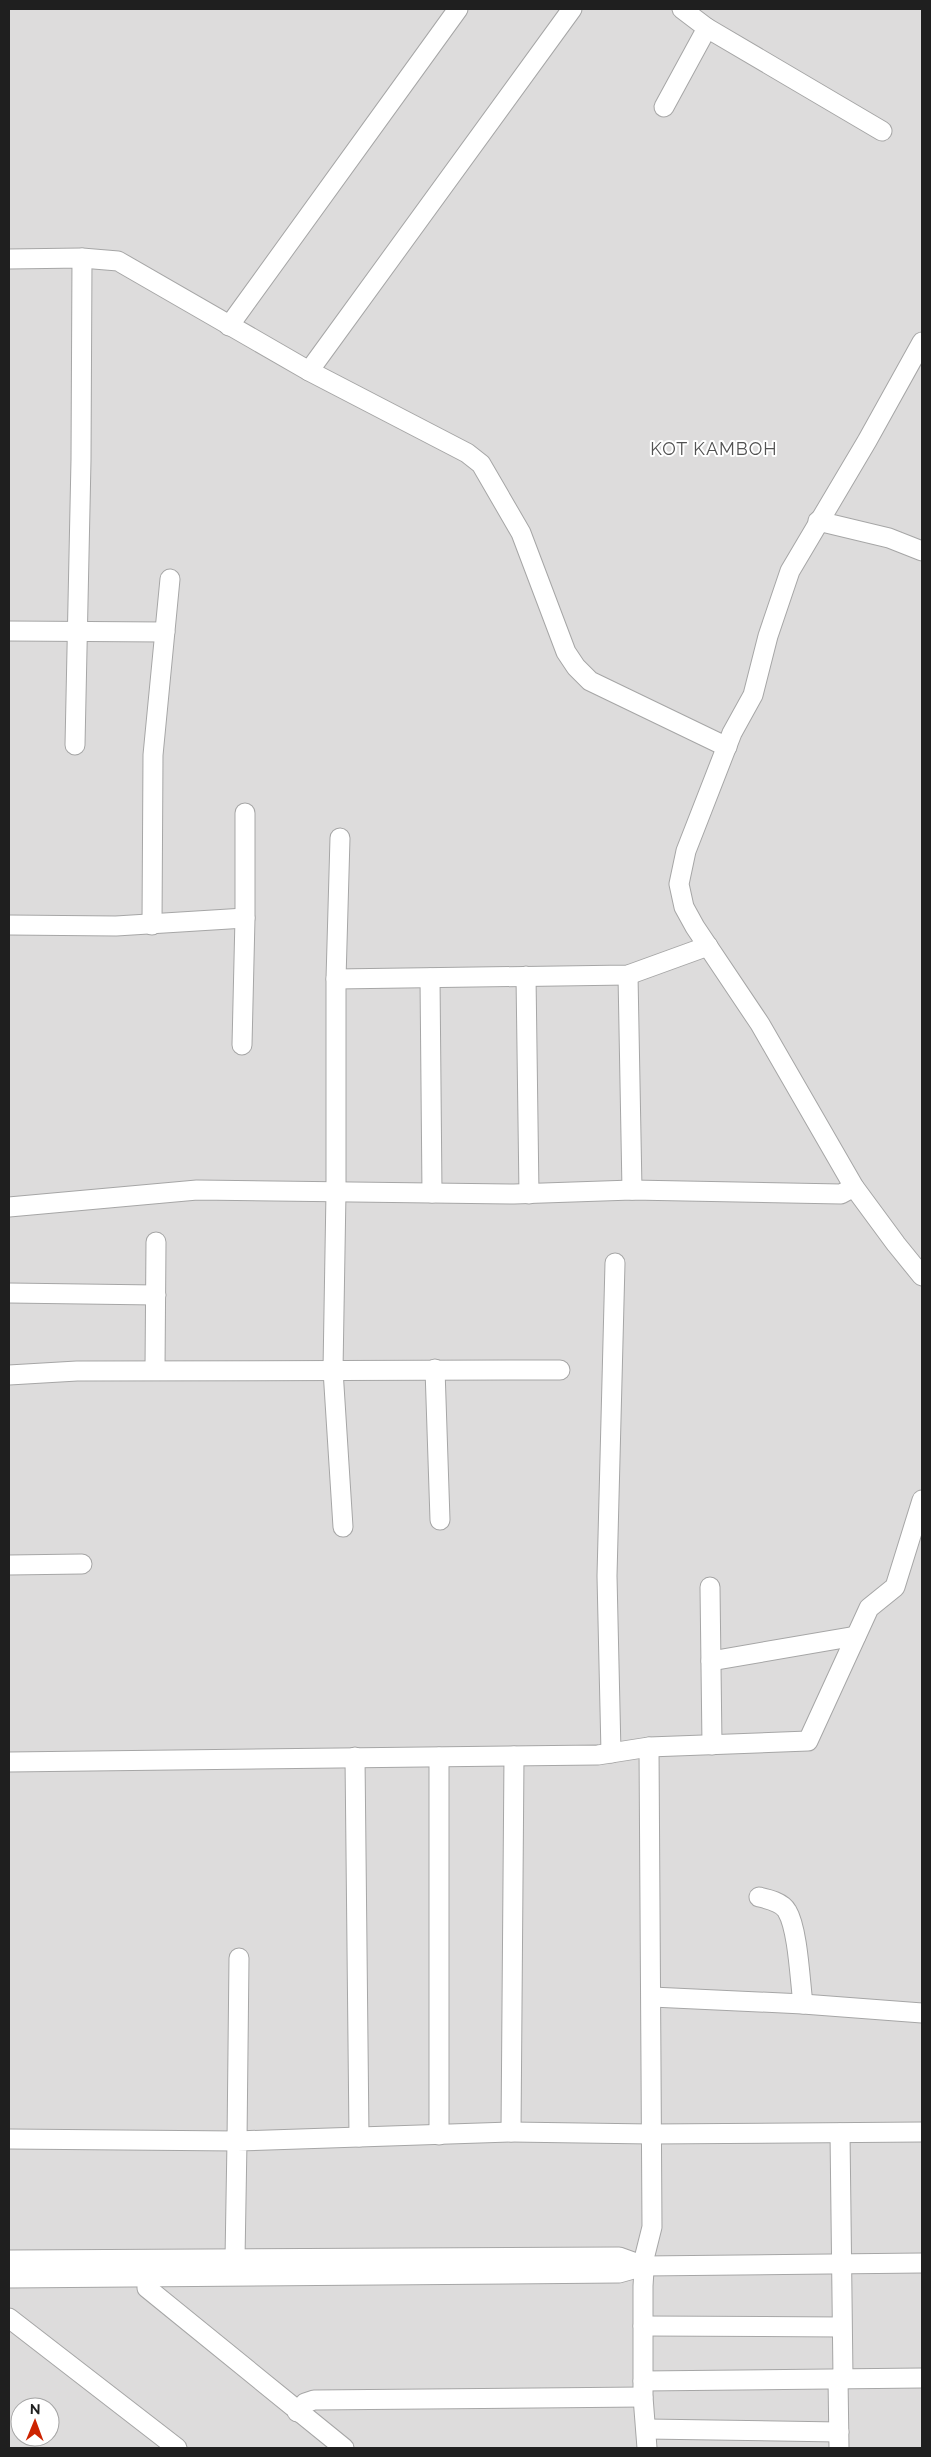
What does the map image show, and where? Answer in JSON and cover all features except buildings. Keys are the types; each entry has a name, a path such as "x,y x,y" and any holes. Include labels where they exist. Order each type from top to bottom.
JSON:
{"street":[{"path":"229,326 458,9"},
{"path":"309,371 572,9"},
{"path":"682,9 707,28 882,131"},
{"path":"664,107 707,28"},
{"path":"76,745 82,258"},
{"path":"9,259 82,258 118,261 309,371 467,453 481,464 521,533 566,652 576,667 590,681 727,747"},
{"path":"922,342 867,441 790,571 768,636 752,695 727,747 686,851 679,884 684,907 760,1024 854,1187 922,1276"},
{"path":"818,521 888,538 922,551"},
{"path":"152,925 153,755 170,579"},
{"path":"9,630 165,632"},
{"path":"242,1044 245,813"},
{"path":"340,838 336,979 336,1192 333,1370 343,1527"},
{"path":"9,925 152,925 245,918"},
{"path":"336,979 628,975 708,946"},
{"path":"628,975 632,1190"},
{"path":"526,976 529,1194"},
{"path":"430,978 432,1193"},
{"path":"9,1207 197,1190 529,1194 632,1190 841,1194 854,1187"},
{"path":"155,1370 156,1242"},
{"path":"611,1753 607,1576 615,1263"},
{"path":"9,1293 156,1295"},
{"path":"436,1369 440,1520"},
{"path":"9,1375 77,1371 155,1370 560,1370"},
{"path":"9,1762 514,1756 611,1753 649,1747 808,1741 869,1608 895,1587 922,1500"},
{"path":"9,1566 82,1564"},
{"path":"710,1587 712,1745"},
{"path":"711,1661 856,1636"},
{"path":"647,2448 643,2389 644,2266 652,2227 649,1747"},
{"path":"511,2132 514,1756"},
{"path":"355,1757 359,2137"},
{"path":"439,1757 439,2135"},
{"path":"759,1897 774,1901 786,1909 793,1927 803,2004"},
{"path":"235,2259 239,1958"},
{"path":"652,1997 803,2004 922,2013"},
{"path":"9,2139 237,2141 511,2132 651,2134 922,2132"},
{"path":"647,2429 839,2440 841,2327 840,2133"},
{"path":"9,2260 619,2257 644,2266"},
{"path":"9,2278 618,2273 644,2266 922,2263"},
{"path":"147,2278 147,2288 297,2412 344,2448"},
{"path":"9,2318 177,2448"},
{"path":"643,2326 841,2327"},
{"path":"297,2412 305,2403 314,2400 643,2389 840,2378 922,2378"}],"shaded area":[{"path":"9,9 922,9 922,2448 9,2448"}],"district":[{"name":"KOT KAMBOH","path":"714,449"}]}
